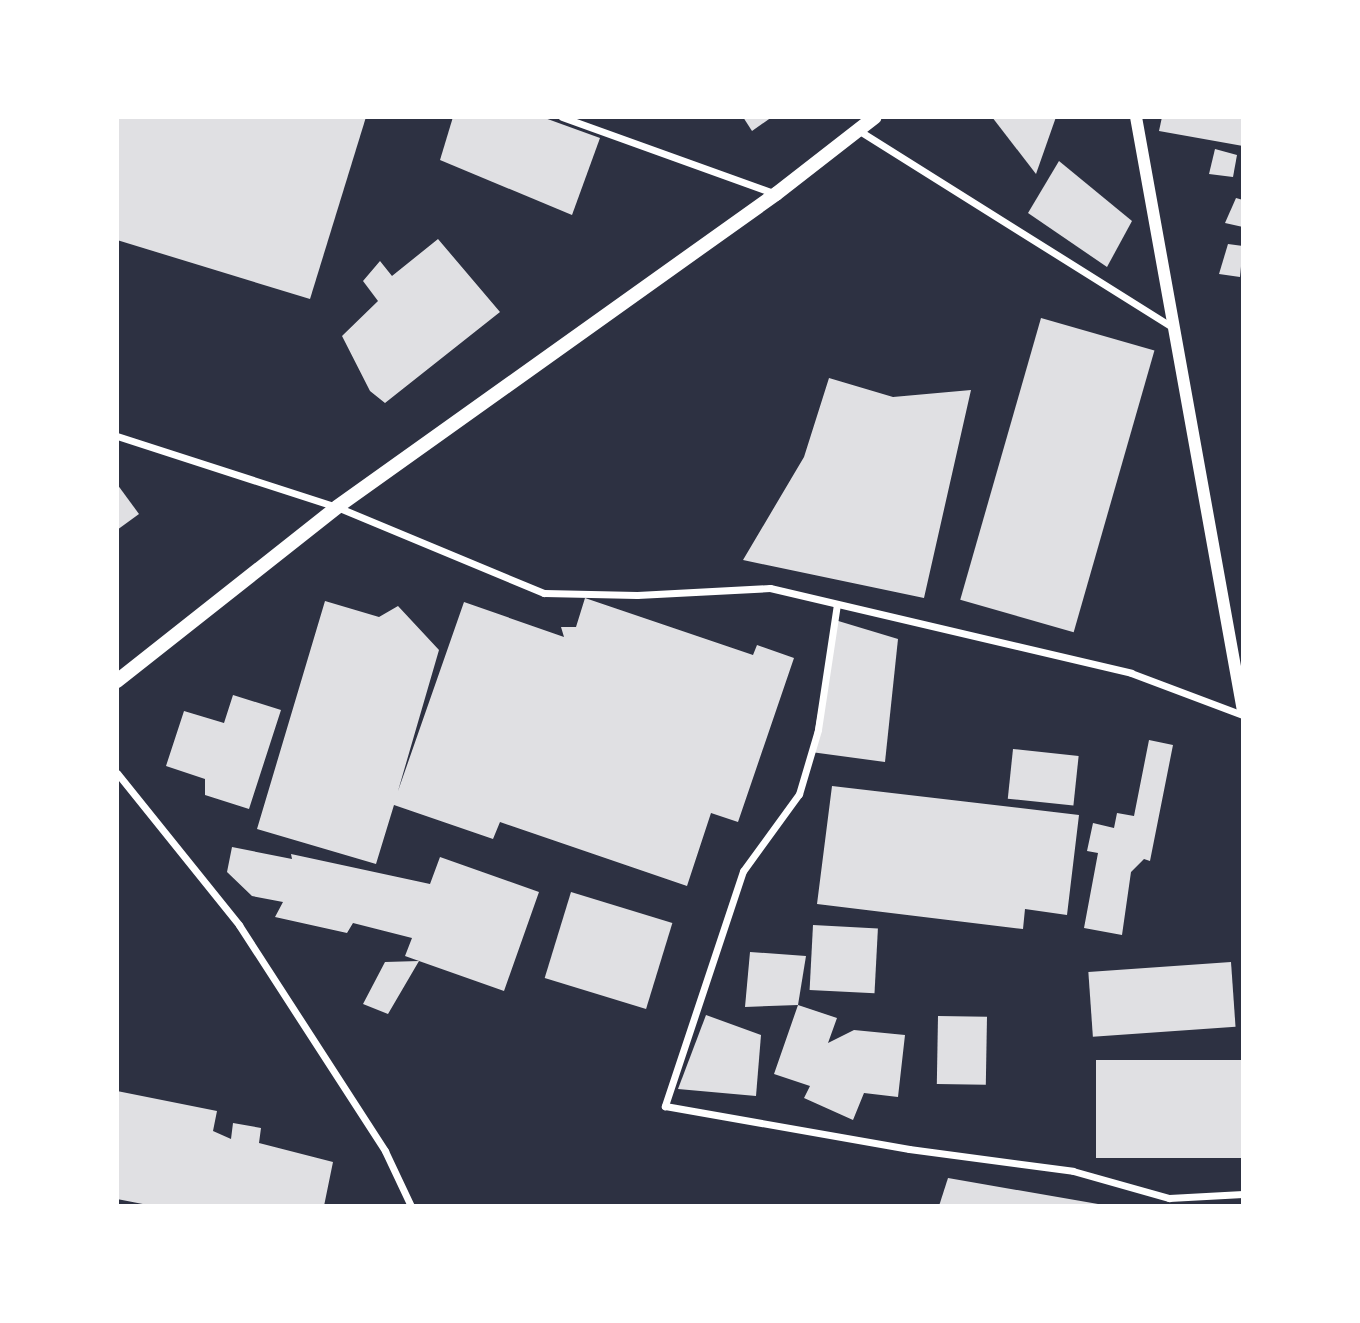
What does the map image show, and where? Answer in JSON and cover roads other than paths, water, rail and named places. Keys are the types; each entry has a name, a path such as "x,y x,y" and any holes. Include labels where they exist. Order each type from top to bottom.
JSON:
{"main road":[{"path":"117,681 337,508 776,194 874,117"}],"street":[{"path":"562,117 776,194"},
{"path":"1136,117 1243,713"},
{"path":"857,130 1172,327"},
{"path":"117,436 337,508 544,593 636,596 770,588 1131,673 1243,713"},
{"path":"838,604 818,730 799,794 743,871 666,1106 909,1149 1073,1171 1170,1198 1243,1194"},
{"path":"117,773 239,925 385,1151 411,1206"}]}
